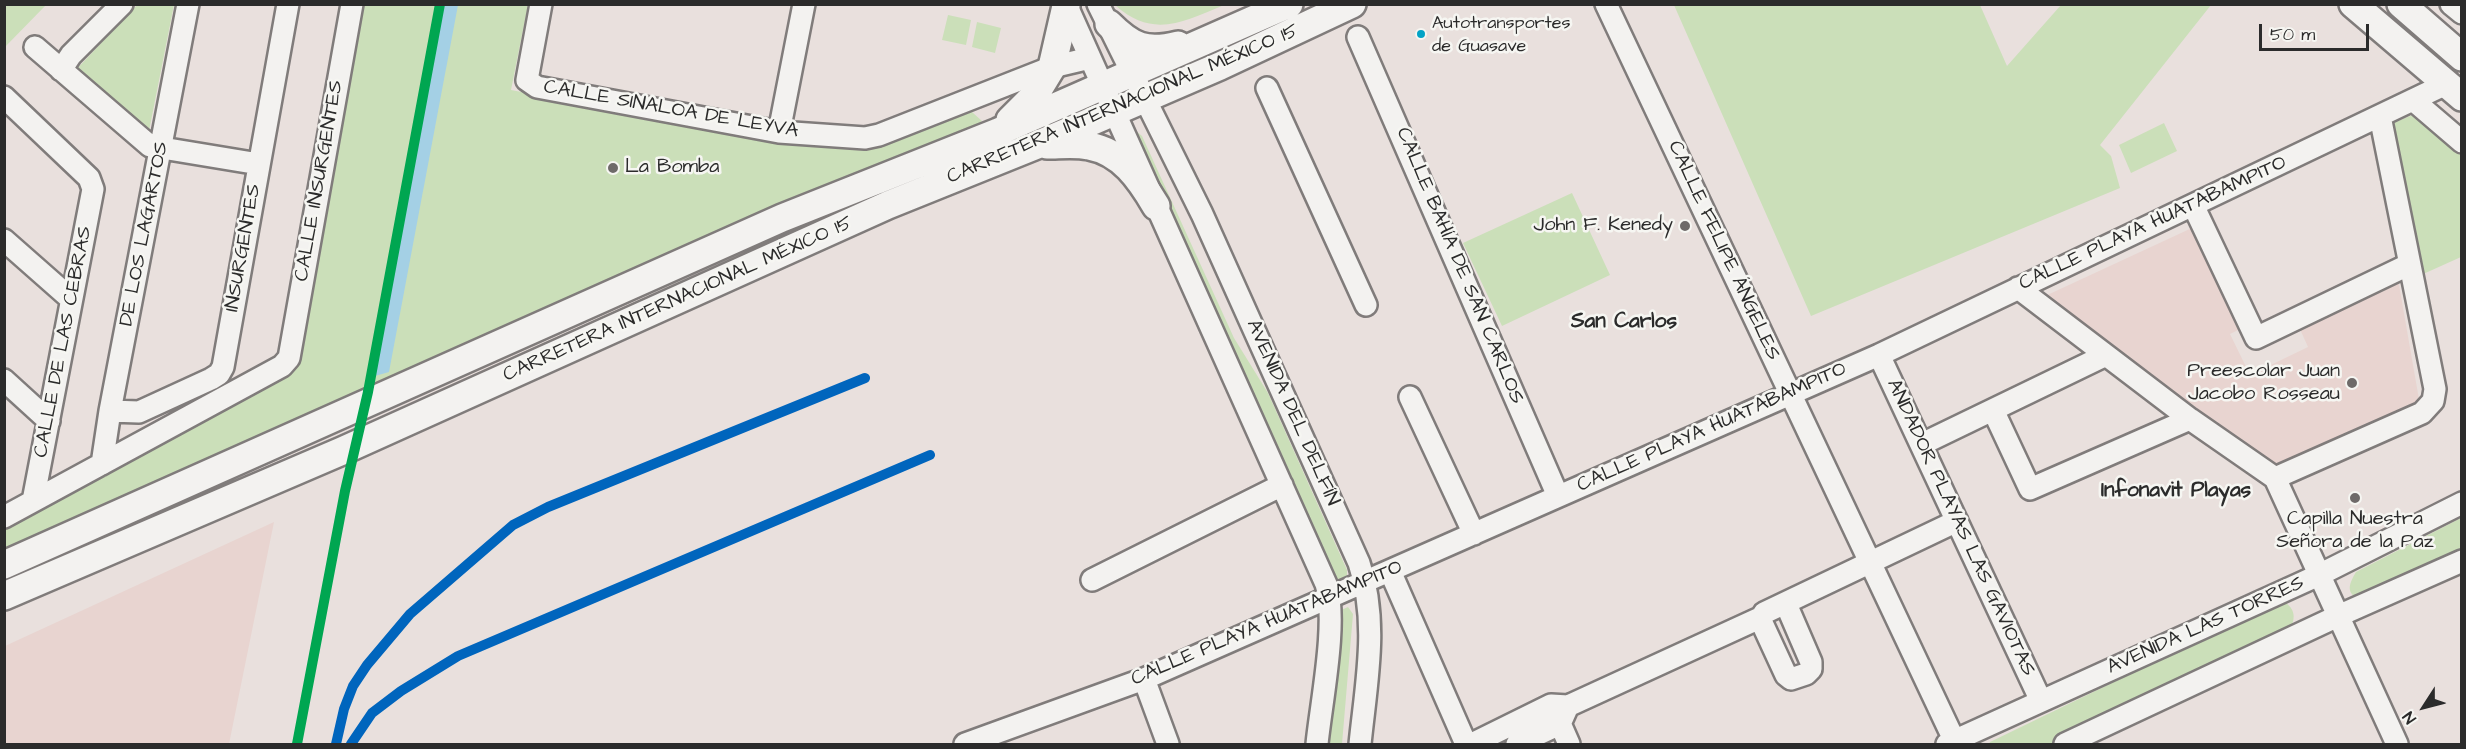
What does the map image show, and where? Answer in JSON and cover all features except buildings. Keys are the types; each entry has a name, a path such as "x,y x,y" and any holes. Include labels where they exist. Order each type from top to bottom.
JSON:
{"main road":[{"name":"CARRETERA INTERNACIONAL MÉXICO 15","path":"4,565 782,218 998,132 1289,4"},
{"name":"CARRETERA INTERNACIONAL MÉXICO 15","path":"4,596 342,451 877,210 1037,145 1220,66 1352,4"},
{"path":"2353,4 2454,91"},
{"path":"2401,4 2458,48"},
{"path":"998,132 1035,95 1052,67 1066,5"},
{"path":"1104,14 1125,40 1151,50 1165,49 1189,42 1209,41"},
{"path":"1037,145 1088,146 1109,152 1128,166 1143,184 1156,206"}],"street":[{"path":"61,70 71,55 122,4"},
{"name":"DE LOS LAGARTOS","path":"102,464 110,411 188,4"},
{"name":"INSURGENTES","path":"110,411 139,412 219,374 223,367 288,4"},
{"name":"CALLE INSURGENTES","path":"102,464 282,366 289,358 352,4"},
{"name":"CALLE SINALOA DE LEYVA","path":"541,4 527,80 537,87 780,132 865,138 879,135 1052,67 1090,58"},
{"path":"780,132 804,4"},
{"name":"CALLE FELIPE ÁNGELES","path":"1606,4 1953,743"},
{"path":"2451,4 2462,13"},
{"path":"1066,5 1115,111"},
{"path":"1104,14 1145,97"},
{"name":"CALLE BAHÍA DE SAN CARLOS","path":"1358,37 1558,496"},
{"path":"36,47 150,146 259,164"},
{"path":"1267,88 1366,305"},
{"name":"CALLE PLAYA HUATABAMPITO","path":"970,744 1144,679 1330,598 1879,355 2413,100 2454,91"},
{"name":"CALLE DE LAS CEBRAS","path":"4,97 93,183 33,501"},
{"name":"AVENIDA DEL DELFÍN","path":"1145,97 1207,224 1350,540 1365,582 1370,606 1371,630 1360,744"},
{"path":"2413,100 2462,141"},
{"name":"AVENIDA DEL DELFÍN","path":"1115,111 1317,561 1330,598 1329,632 1317,744"},
{"path":"2275,478 2422,413 2433,401 2435,389 2380,116"},
{"path":"2193,205 2256,338 2408,264"},
{"path":"4,240 71,299"},
{"path":"2018,288 2104,356 2275,478 2397,744"},
{"name":"ANDADOR PLAYAS LAS GAVIOTAS","path":"1879,355 2041,701"},
{"path":"1922,444 2104,356"},
{"path":"4,380 49,421"},
{"path":"1410,397 1474,534"},
{"path":"1993,410 2030,489 2190,419"},
{"path":"4,516 102,464"},
{"path":"1092,580 1282,485"},
{"name":"AVENIDA LAS TORRES","path":"1953,743 2319,575 2462,503"},
{"path":"1472,744 1560,712 1762,617 1764,613 1957,521"},
{"path":"2065,744 2338,616 2462,561"},
{"path":"1390,571 1466,744"},
{"path":"1762,617 1762,623 1786,675 1791,679 1806,674 1811,669 1811,662 1786,604"},
{"path":"1144,679 1168,744"},
{"path":"1517,744 1560,712"},
{"path":"1560,712 1569,744"}],"shaded area":[{"path":"2194,227 2242,328 2230,334 2250,375 2308,347 2299,327 2398,279 2420,405 2276,472 2043,297"},
{"path":"274,522 229,744 5,744 5,646"}],"green space":[{"path":"4,5 46,5 5,47"},
{"path":"137,5 174,5 147,141 71,75"},
{"path":"356,5 528,5 511,90 783,142 868,147 972,112 982,121 968,131 5,556 5,521 291,369"},
{"path":"1115,5 1224,5 1182,21 1155,24 1142,22"},
{"path":"1674,5 1980,5 2007,66 2061,5 2211,5 2100,145 2111,156 2120,188 1811,316"},
{"path":"948,15 971,20 966,45 942,40"},
{"path":"977,22 1001,28 995,53 972,47"},
{"path":"2417,113 2461,152 2461,257 2421,275 2389,125"},
{"path":"2164,123 2177,151 2131,173 2119,145"},
{"path":"1135,130 1142,136 1234,338 1268,393 1347,570 1347,578 1335,582 1133,137"},
{"path":"1572,193 1610,275 1502,326 1463,243"},
{"path":"2461,518 2461,560 2360,600 2352,594 2350,584 2356,572"},
{"path":"2285,602 2293,613 2291,627 2226,656 2221,664 2050,744 1989,744 2269,607"},
{"path":"1348,607 1353,614 1342,744 1323,744 1339,611"}],"water":[{"path":"444,5 458,5 389,372 375,376"}],"transit line":[{"path":"297,744 345,491 368,392 440,4"},
{"path":"336,744 344,709 353,686 367,665 410,614 513,525 548,507 865,378"},
{"path":"351,744 372,713 401,691 458,656 930,455"}],"place":[{"name":"Autotransportes de Guasave","path":"1421,34"},
{"name":"La Bomba","path":"613,168"},
{"name":"John F. Kenedy","path":"1685,226"},
{"name":"Preescolar Juan Jacobo Rosseau","path":"2352,383"},
{"name":"Capilla Nuestra Señora de la Paz","path":"2355,498"}],"district":[{"name":"San Carlos","path":"1624,323"},
{"name":"Infonavit Playas","path":"2176,492"}]}
